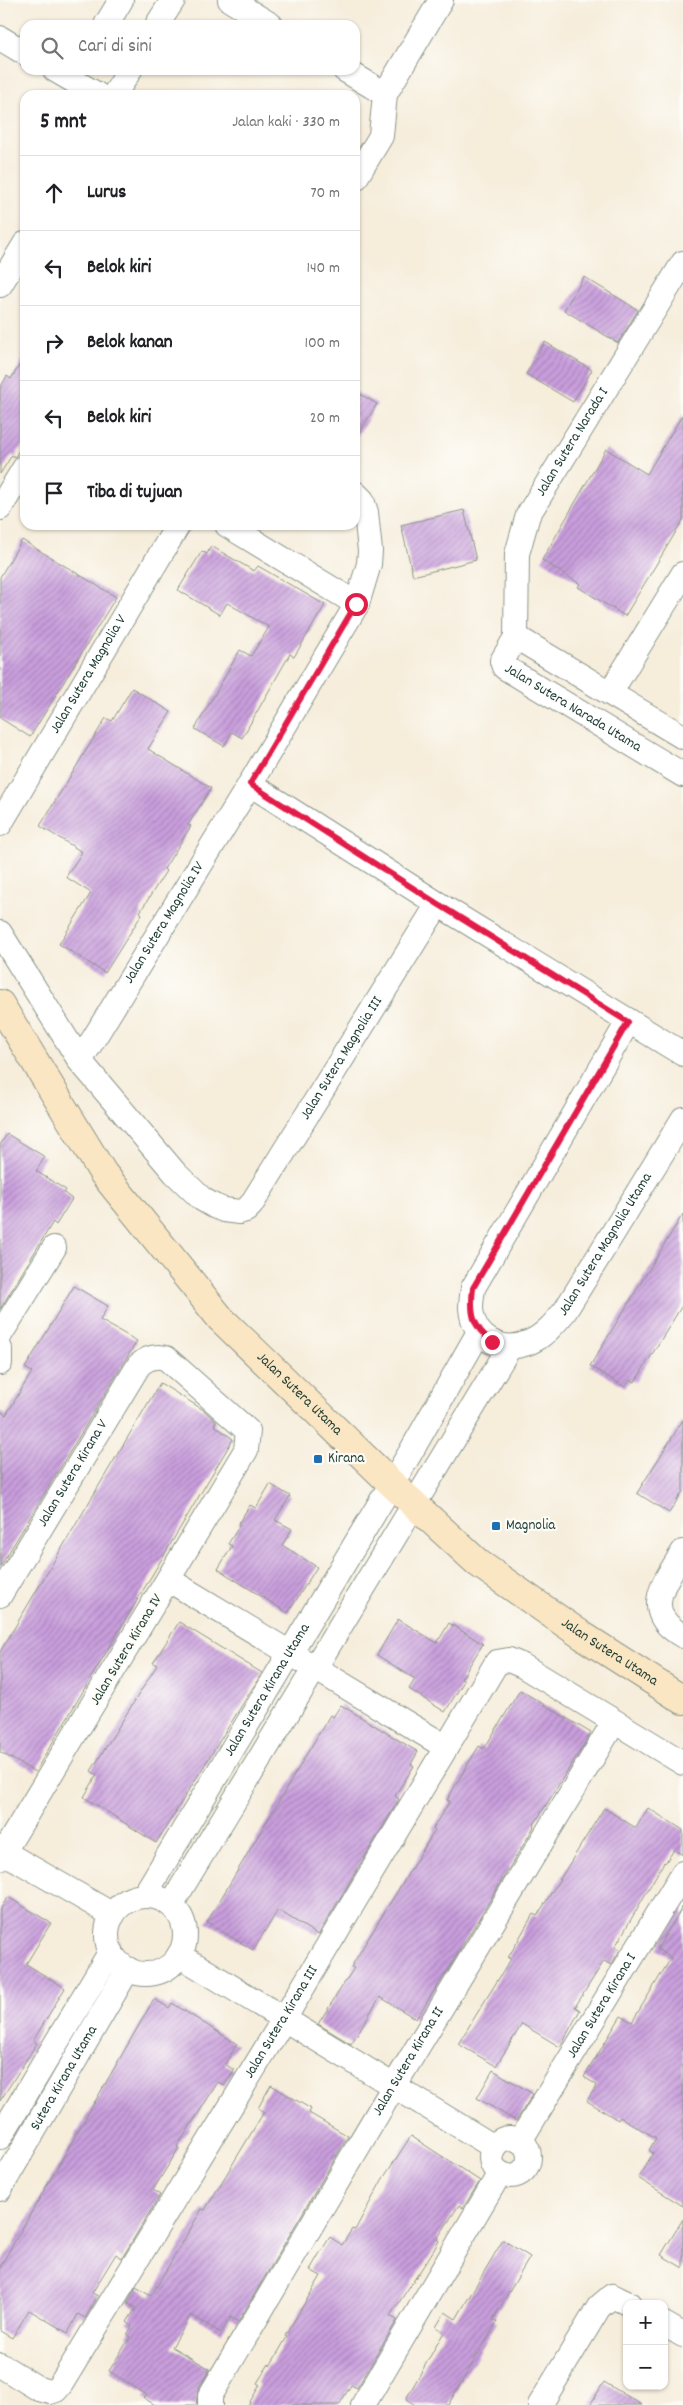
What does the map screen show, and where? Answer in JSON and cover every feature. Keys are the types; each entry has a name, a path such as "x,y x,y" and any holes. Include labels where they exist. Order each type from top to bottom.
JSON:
{"street":[{"path":"109,20 121,0"},
{"path":"160,20 173,0"},
{"path":"230,0 263,20"},
{"path":"360,171 381,136 385,94 441,0"},
{"path":"0,38 20,50"},
{"path":"72,75 91,90"},
{"path":"117,90 127,75"},
{"path":"354,75 385,94"},
{"path":"0,285 20,252"},
{"name":"Jalan Sutera Narada I","path":"516,637 517,554 528,515 683,263"},
{"path":"0,508 20,475"},
{"name":"Jalan Sutera Magnolia IV","path":"80,1061 250,784 356,604 369,564 370,551 366,512 360,498"},
{"name":"Jalan Sutera Magnolia V","path":"0,824 175,530"},
{"path":"235,530 356,604"},
{"path":"610,693 683,574"},
{"name":"Jalan Sutera Narada Utama","path":"683,737 516,637 502,661 504,667 683,775"},
{"path":"250,784 438,904 683,1054"},
{"name":"Jalan Sutera Magnolia III","path":"80,1061 174,1174 202,1199 224,1210 246,1210 251,1205 438,904"},
{"path":"0,934 80,1061"},
{"name":"Jalan Sutera Utama","path":"0,1004 103,1173 215,1312 390,1483 478,1563 583,1636 683,1700"},
{"path":"414,1504 509,1348 492,1342 479,1332 471,1309 473,1288 628,1022"},
{"name":"Jalan Sutera Magnolia Utama","path":"509,1348 531,1342 549,1329 565,1311 683,1119"},
{"path":"0,1334 54,1248"},
{"path":"390,1483 479,1332"},
{"path":"0,1349 0,1363"},
{"name":"Jalan Sutera Kirana IV","path":"1,1853 170,1580 246,1450 248,1431 166,1358 154,1357"},
{"name":"Jalan Sutera Kirana V","path":"0,1596 139,1365 154,1357"},
{"name":"Jalan Sutera Kirana Utama","path":"144,1896 390,1483"},
{"name":"Jalan Sutera Kirana Utama","path":"171,1905 414,1504"},
{"path":"683,1552 661,1588 658,1605 662,1621 683,1636"},
{"path":"170,1580 446,1747"},
{"name":"Jalan Sutera Kirana III","path":"0,2365 39,2389 50,2392 56,2390 284,2019 498,1662 509,1660 523,1666 614,1722"},
{"path":"614,1722 683,1764"},
{"name":"Jalan Sutera Kirana II","path":"210,2405 210,2396 394,2086 614,1722"},
{"path":"1,1853 113,1915"},
{"name":"Jalan Sutera Kirana I","path":"520,2141 683,1873"},
{"path":"144,1896 158,1898 171,1905 183,1923 185,1934 179,1955 169,1966 156,1972 142,1973 128,1970 118,1962 111,1951 108,1927 113,1915 126,1902 144,1896"},
{"name":"Sutera Kirana Utama","path":"0,2137 111,1951"},
{"path":"179,1955 494,2147"},
{"name":"Sutera Kirana Utama","path":"0,2189 128,1970"},
{"path":"506,2138 520,2141 526,2147 529,2154 528,2163 517,2175 508,2176 500,2173 493,2166 491,2156 494,2147 506,2138"},
{"path":"363,2405 500,2173"},
{"path":"540,2405 599,2307 621,2300"},
{"path":"668,2326 683,2334"}],"building":[{"path":"584,277 638,310 618,343 564,310"},
{"path":"545,342 592,370 573,402 526,374"},
{"path":"20,364 20,449 15,457 12,455 0,474 0,388 7,376 11,379"},
{"path":"360,394 377,404 360,432"},
{"path":"683,414 683,520 625,616 578,587 580,584 542,560 606,449 647,474"},
{"path":"464,510 476,560 413,576 401,525"},
{"path":"22,540 116,597 30,737 0,718 0,577"},
{"path":"211,546 254,571 258,566 325,605 294,657 290,654 242,738 232,732 224,746 195,729 240,650 251,656 269,627 227,603 220,615 178,590 202,551 207,554"},
{"path":"132,688 171,712 148,749 211,788 188,825 191,826 164,869 166,871 140,912 142,914 105,973 59,944 91,893 66,877 82,852 40,826 106,718 112,721"},
{"path":"7,1134 45,1157 36,1171 66,1190 64,1193 72,1199 56,1225 53,1222 0,1309 0,1145"},
{"path":"683,1214 683,1304 635,1382 630,1380 625,1387 590,1366"},
{"path":"74,1286 108,1306 100,1320 137,1341 0,1567 0,1411 6,1415 32,1372 25,1368"},
{"path":"160,1383 202,1409 216,1421 214,1425 233,1439 35,1772 0,1752 0,1652"},
{"path":"683,1420 683,1491 669,1513 637,1493"},
{"path":"270,1484 290,1496 275,1520 292,1529 282,1545 317,1567 288,1613 218,1569 232,1546 228,1544 240,1525 238,1524 250,1505 256,1508"},
{"path":"398,1619 437,1643 449,1623 483,1644 461,1679 464,1681 445,1712 409,1689 415,1679 377,1655"},
{"path":"179,1622 262,1673 156,1843 84,1797 97,1775 91,1771 157,1665 153,1663"},
{"path":"520,1690 591,1733 533,1826 446,1973 416,2019 380,1997 351,2044 318,2024 354,1968 351,1967 435,1830 433,1828 450,1801 447,1800 462,1774 479,1746 484,1749"},
{"path":"341,1705 418,1752 411,1764 414,1766 395,1796 399,1799 318,1935 278,1910 253,1950 207,1922 330,1715 333,1717"},
{"path":"604,1808 636,1828 648,1808 683,1830 683,1855 674,1850 664,1862 615,1947 620,1950 611,1965 604,1961 575,2007 580,2010 560,2047 522,2024 496,2066 458,2044 511,1959 508,1958 533,1914 537,1916"},
{"path":"8,1897 51,1923 26,1964 65,1988 33,2041 37,2043 0,2101 0,1910"},
{"path":"683,1906 683,2206 638,2178 653,2153 649,2150 656,2138 620,2117 618,2120 587,2101 597,2085 584,2077 621,2016 632,2022 671,1958 657,1949"},
{"path":"154,1999 169,2008 172,2003 237,2044 225,2064 234,2070 224,2086 218,2082 177,2147 179,2148 153,2190 160,2195 122,2258 116,2254 92,2293 98,2296 85,2318 78,2314 68,2333 29,2310 12,2338 0,2331 0,2267"},
{"path":"493,2070 533,2094 516,2121 477,2098"},
{"path":"271,2085 311,2109 309,2113 348,2136 238,2322 231,2317 221,2333 191,2315 172,2347 210,2369 198,2389 196,2405 155,2405 144,2398 147,2395 109,2371 130,2337 127,2335 132,2326 127,2322 136,2308 127,2303 136,2287 151,2296 202,2209 205,2210 264,2112 258,2108"},
{"path":"411,2136 480,2181 463,2208 459,2205 437,2239 439,2241 430,2256 390,2316 397,2320 357,2388 351,2385 339,2405 248,2405 260,2385 257,2383 269,2364 270,2366 287,2337 285,2336 321,2276 310,2270 318,2256 330,2237 342,2245 352,2229 355,2230 382,2180"},
{"path":"683,2219 683,2268 661,2255"},
{"path":"503,2240 530,2257 493,2319 497,2322 448,2405 415,2405 406,2399 444,2332 436,2327 445,2312 456,2319"},
{"path":"604,2382 642,2405 590,2405"}],"place":[{"name":"Kirana","path":"318,1459"},
{"name":"Magnolia","path":"496,1526"}],"route":[{"path":"356,604 250,784 628,1022 484,1266 473,1288 471,1309 479,1332 492,1342"}]}
